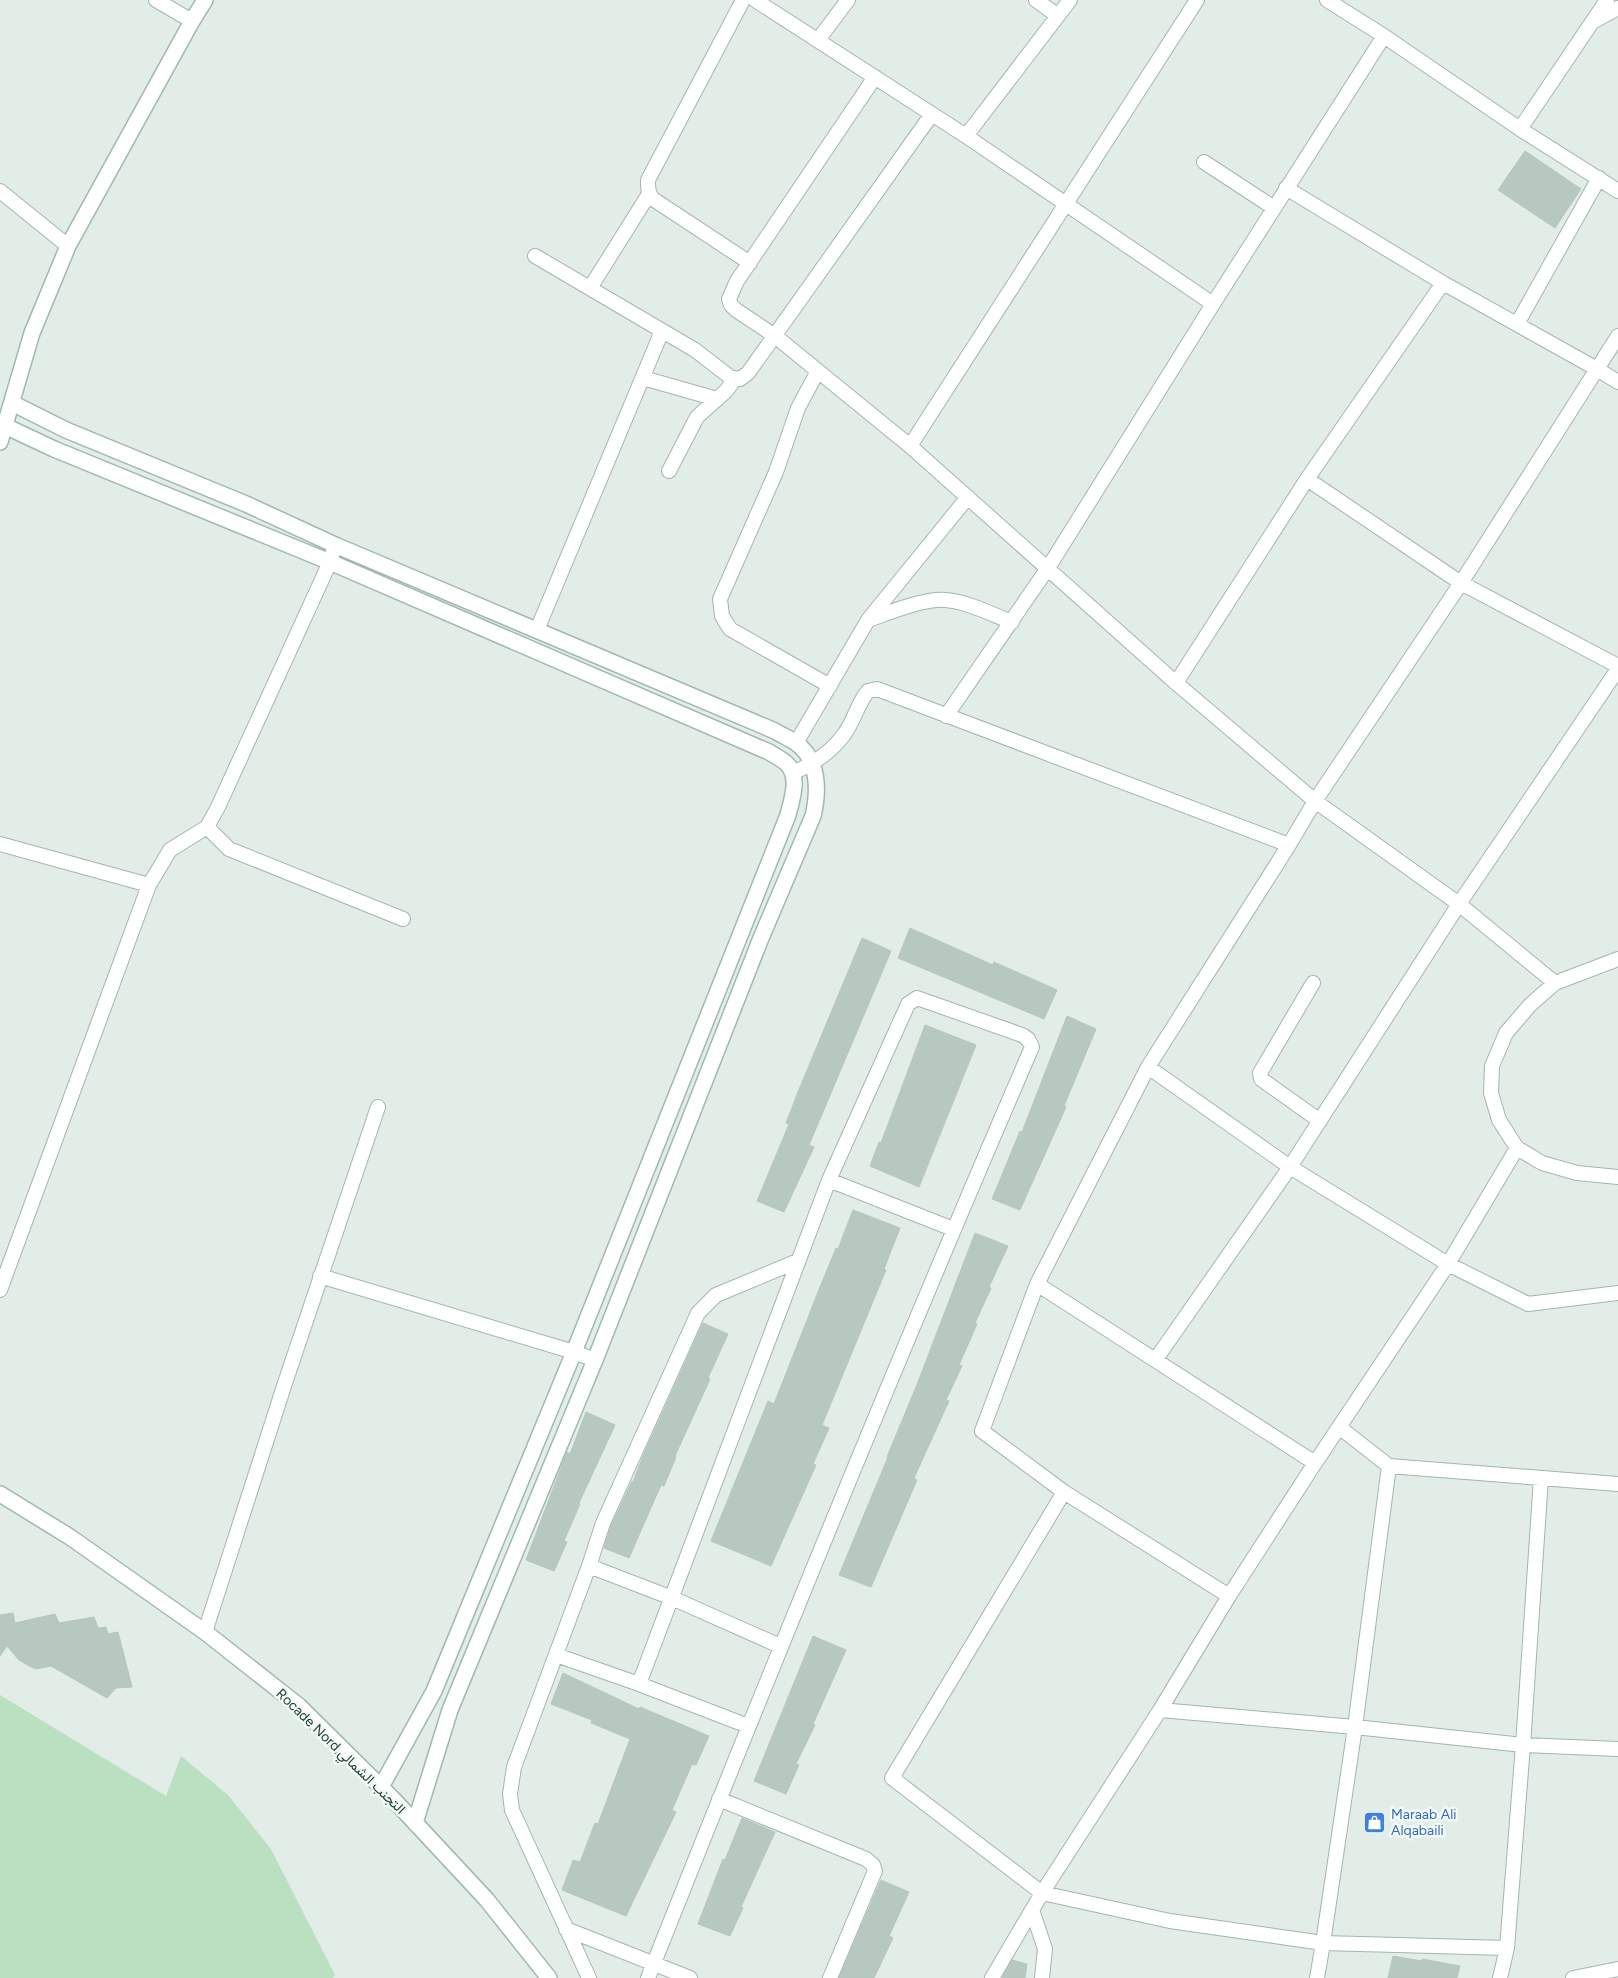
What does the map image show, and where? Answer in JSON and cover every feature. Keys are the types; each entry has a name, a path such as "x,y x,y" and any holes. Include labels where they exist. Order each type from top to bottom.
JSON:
{"street":[{"path":"156,0 192,21"},
{"path":"205,0 68,246 32,333 2,436 63,452 330,562 769,752 786,763 793,773 794,792 788,815 574,1352 434,1691 381,1787"},
{"path":"743,0 648,180 650,194 653,199 750,263"},
{"path":"755,0 966,136 1213,304"},
{"path":"818,40 848,0"},
{"path":"1036,0 1058,16"},
{"path":"966,136 1070,0"},
{"path":"910,446 1197,0"},
{"path":"1327,0 1384,36 1520,129 1618,191"},
{"path":"1520,129 1607,0"},
{"path":"1593,22 1618,8"},
{"path":"946,716 1048,568 1286,188 1384,36"},
{"path":"875,78 750,263 730,295 731,305 775,336 910,446 1176,683 1315,801 1459,904 1555,984"},
{"path":"535,256 695,350 735,379 740,379 748,374 932,114"},
{"path":"1204,162 1274,208"},
{"path":"1517,324 1599,178"},
{"path":"1286,188 1443,282 1618,382"},
{"path":"0,191 68,246"},
{"path":"590,288 650,194"},
{"path":"1176,683 1307,478 1443,282"},
{"path":"517,644 532,628 662,331"},
{"path":"1229,1596 1064,1492 982,1431 1037,1284 1148,1067 1315,801 1461,583 1618,336"},
{"path":"818,371 798,408 776,472 720,599 722,616 730,629 830,686"},
{"path":"643,378 717,399"},
{"path":"668,470 697,417 735,379"},
{"path":"12,403 66,430 246,504 335,545 774,731 796,743 807,754 818,784 814,816 761,938 595,1360 450,1710 415,1823"},
{"path":"1156,1359 1290,1167 1459,904 1618,668 1461,583 1307,478"},
{"path":"796,743 868,620 968,497"},
{"path":"0,1290 149,885 170,850 207,827 218,807 330,562 335,545"},
{"path":"868,620 908,606 945,600 970,606 1012,622"},
{"path":"793,773 812,764 830,750 846,732 858,706 868,691 877,689 1289,845"},
{"path":"207,827 229,849 403,919"},
{"path":"0,844 149,885"},
{"path":"1618,959 1555,984 1530,1005 1506,1033 1492,1066 1492,1093 1499,1120 1517,1148 1542,1163 1559,1168 1577,1173 1618,1177"},
{"path":"1313,983 1260,1073 1261,1079 1320,1121"},
{"path":"638,1684 829,1180 908,1004 917,998 1022,1035 1028,1039 1032,1047 953,1229 780,1646 648,1978"},
{"path":"694,1050 714,1057"},
{"path":"1148,1067 1290,1167 1448,1264 1528,1304 1618,1292"},
{"path":"205,1632 320,1276 378,1107"},
{"path":"992,1978 1042,1893 1160,1710 1229,1596 1448,1264 1517,1148"},
{"path":"829,1180 953,1229"},
{"path":"589,1978 512,1810 510,1794 514,1767 589,1566 603,1523 698,1313 716,1295 798,1261"},
{"path":"320,1276 574,1352 595,1360"},
{"path":"1037,1284 1315,1463"},
{"path":"1339,1428 1389,1466 1618,1484"},
{"path":"1317,1978 1355,1727 1389,1466"},
{"path":"1500,1978 1507,1948 1541,1478"},
{"path":"1064,1492 892,1778 1042,1893 1170,1921 1323,1943 1507,1948"},
{"name":"Rocade Nord,التجنب الشمالي","path":"0,1494 70,1537 205,1632 299,1706 381,1787 487,1900 550,1978"},
{"path":"589,1566 672,1598 780,1646"},
{"path":"556,1655 748,1726"},
{"path":"1160,1710 1355,1727 1523,1746 1618,1749"},
{"path":"719,1799 866,1859 873,1864 875,1872 830,1978"},
{"path":"1032,1910 1045,1949 1042,1978"},
{"path":"566,1929 690,1978"},
{"path":"1572,1978 1618,1968"}],"green space":[{"path":"0,1695 166,1796 181,1756 228,1795 271,1849 335,1975 333,1978 0,1978"}],"building":[{"path":"1525,151 1581,189 1555,228 1498,190"},
{"path":"910,928 993,965 994,962 1057,990 1044,1019 898,958"},
{"path":"862,938 891,951 809,1145 814,1147 784,1212 757,1201 789,1124 786,1123 798,1092"},
{"path":"1067,1016 1096,1029 1064,1106 1066,1107 1020,1210 992,1199 1020,1131 1022,1132"},
{"path":"925,1025 976,1045 919,1187 870,1166 879,1142 881,1143"},
{"path":"853,1210 900,1228 884,1269 886,1270 822,1425 829,1428 813,1464 816,1465 771,1566 711,1541 768,1401 774,1404 820,1287 836,1248 838,1249"},
{"path":"975,1233 1008,1246 989,1287 991,1288 959,1365 962,1366 946,1400 949,1401 914,1478 917,1480 871,1587 839,1575 918,1382"},
{"path":"703,1323 728,1334 675,1456 664,1486 661,1485 629,1558 604,1548 611,1526 633,1482"},
{"path":"586,1412 615,1425 579,1503 564,1541 567,1542 554,1571 526,1560 567,1452 570,1454"},
{"path":"13,1613 15,1623 55,1614 59,1623 94,1617 98,1628 106,1627 108,1634 118,1632 132,1687 116,1688 107,1698 51,1666 36,1669 29,1666 19,1660 7,1646 0,1656 0,1615"},
{"path":"813,1636 846,1650 813,1724 815,1725 796,1764 799,1765 786,1794 754,1781"},
{"path":"563,1673 639,1709 640,1707 709,1736 696,1765 692,1764 672,1810 676,1812 626,1916 562,1890 573,1860 580,1862 595,1823 598,1824 630,1739 591,1723 592,1720 551,1704"},
{"path":"742,1818 775,1832 730,1936 698,1924 723,1859 725,1860"},
{"path":"881,1880 909,1892 889,1936 893,1938 874,1978 839,1978"},
{"path":"1393,1956 1460,1966 1457,1978 1388,1978"},
{"path":"1012,1960 1027,1964 1025,1978 1002,1978"}],"place":[{"name":"Maraab Ali Alqabaili","path":"1375,1822"}]}
